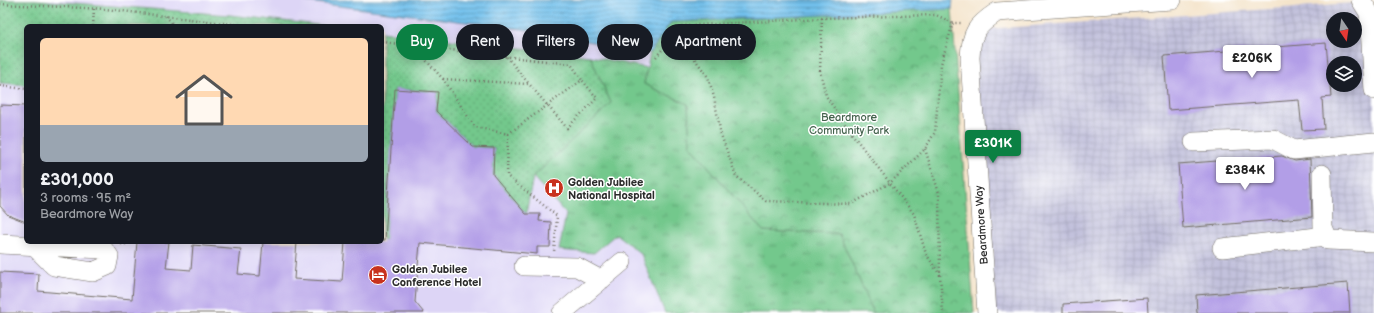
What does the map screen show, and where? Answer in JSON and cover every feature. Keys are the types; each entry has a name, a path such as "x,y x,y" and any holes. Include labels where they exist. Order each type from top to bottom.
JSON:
{"street":[{"path":"982,22 997,12 1172,0"},
{"path":"1361,0 1369,13 1373,51 1374,90"},
{"name":"Beardmore Way","path":"982,22 971,42 970,58 987,313"},
{"path":"1194,142 1273,139 1294,150 1374,142"},
{"path":"1322,174 1323,228 1328,240 1374,242"},
{"path":"1222,248 1326,236"},
{"path":"0,244 34,246"},
{"path":"562,313 622,262"},
{"path":"524,266 577,267 601,280"}],"path":[{"path":"0,4 94,8 232,24"},
{"path":"93,24 94,8"},
{"path":"717,24 822,18 936,15 953,23 982,22"},
{"path":"166,16 172,24"},
{"path":"822,18 820,71 826,96 849,130 914,214 926,254 940,275"},
{"path":"696,60 708,77 714,97 721,135 736,176 766,201 851,204 890,183 925,149 935,132 941,64 953,23"},
{"path":"384,42 396,44"},
{"path":"656,57 661,51"},
{"path":"509,60 567,128 598,98 582,80 571,64 514,58"},
{"path":"426,60 443,79 475,127 508,134 582,80"},
{"path":"443,79 529,84"},
{"path":"0,86 24,89"},
{"path":"508,134 507,176 557,216 553,266"},
{"path":"925,149 939,193 940,275 943,313"}],"shaded area":[{"name":"Golden Jubilee National Hospital","path":"0,0 293,0 482,24 456,24 456,60 514,60 514,28 522,29 522,60 589,60 589,41 597,43 597,60 649,60 644,84 874,313 0,313"},
{"path":"1353,3 1358,12 1326,12 1326,48 1362,48 1362,21 1374,44 1374,313 991,313 972,30"}],"green space":[{"path":"0,0 35,0 230,15 309,24 24,24 24,85 0,83"},
{"name":"Beardmore Community Park","path":"952,9 974,313 874,313 839,234 763,231 690,145 688,104 644,84 649,60 653,60 653,49 661,37 661,60 756,60 756,24 670,24 671,22"},
{"path":"384,32 396,34 396,60 448,60 448,40 456,41 456,60 514,60 514,47 522,48 522,60 589,60 590,56 611,103 533,177 526,214 493,175 494,148 473,147 436,111 438,92 395,89 384,240"},
{"path":"590,56 597,57 597,60 609,60 647,68 644,84 688,104 690,145 763,231 839,234 874,313 665,313 641,254 616,234 594,253 559,250 566,214 533,177 611,103"}],"water":[{"path":"293,0 953,0 952,9 671,22 670,24 661,24 661,37 653,49 653,24 597,24 597,43 589,41 589,24 522,24 522,29 514,28 514,24 482,24"}],"building":[{"path":"1326,43 1327,56 1326,56 1326,92 1331,92 1331,97 1322,98 1324,129 1302,130 1299,100 1168,110 1164,56"},
{"path":"395,89 438,92 436,111 473,147 494,148 493,175 526,214 540,214 539,221 551,222 550,247 537,247 537,254 420,243 415,302 424,313 0,313 0,272 39,274 38,291 132,299 137,244 169,244 166,268 191,270 193,245 241,249 238,274 260,276 263,244 297,244 294,279 342,282 345,244 384,244"},
{"path":"0,105 24,106 24,221 8,215 0,206"},
{"path":"1282,156 1295,161 1310,159 1312,217 1183,228 1178,164"},
{"path":"1348,283 1350,313 1197,313 1196,295"},
{"path":"1147,298 1148,313 1063,313 1063,304"}],"place":[{"name":"Golden Jubilee National Hospital","path":"554,188"},
{"name":"Golden Jubilee Conference Hotel","path":"378,275"}]}
